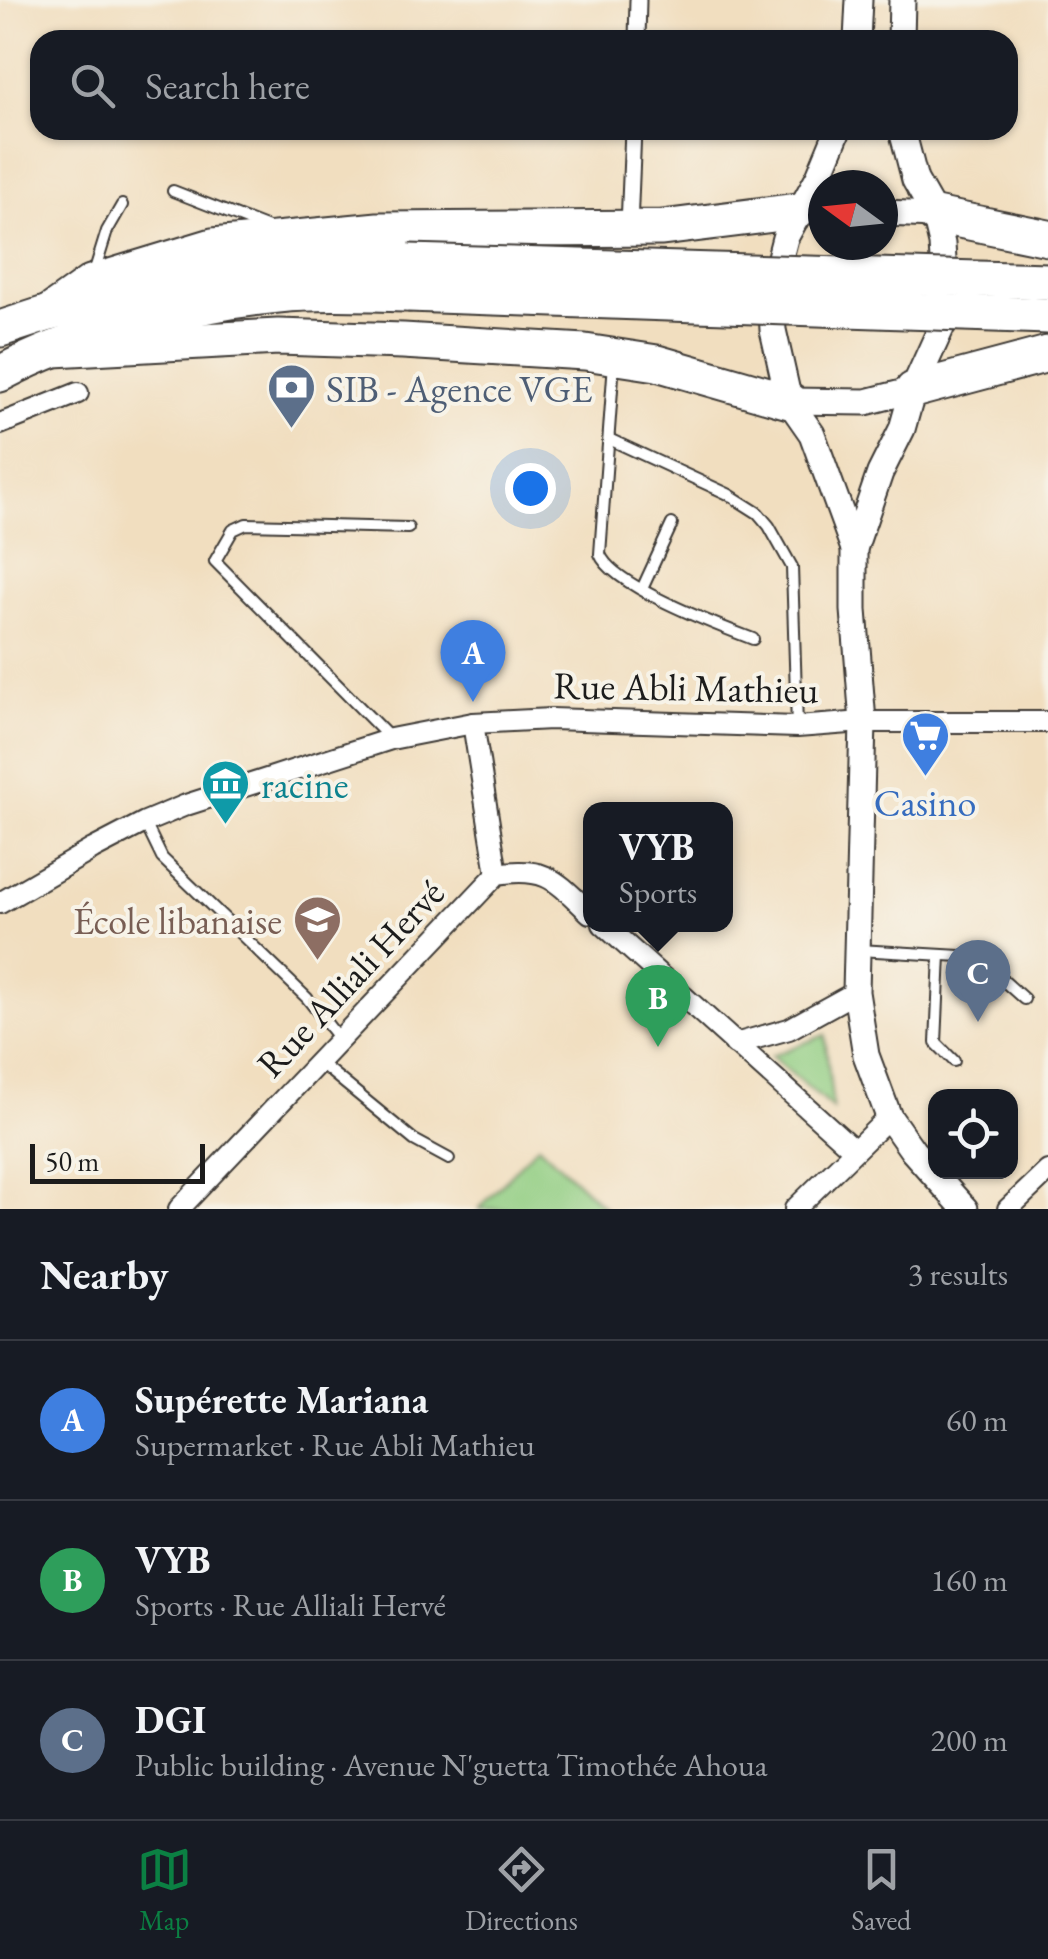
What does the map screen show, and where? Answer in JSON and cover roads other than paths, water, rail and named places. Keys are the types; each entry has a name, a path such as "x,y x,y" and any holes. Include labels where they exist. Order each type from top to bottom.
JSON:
{"highway":[{"path":"49,313 91,282 213,246 290,236 412,229 662,228 808,211"},
{"path":"935,215 1048,238"},
{"path":"0,328 49,313 276,265 408,278 1048,316"},
{"path":"0,374 54,349 130,325 277,295 408,278 1048,281"},
{"path":"54,349 278,338 421,342 614,356 657,363 789,401"},
{"path":"913,390 1048,354"}],"street":[{"path":"637,30 638,0"},
{"path":"858,30 859,0"},
{"path":"901,30 902,0"},
{"path":"629,226 633,140"},
{"path":"821,170 834,140"},
{"path":"905,140 915,180 935,215 944,267 942,326 880,473 854,549 854,610 863,722 856,992 866,1055 889,1117 913,1151 965,1209"},
{"path":"808,214 779,254 771,292 773,330 789,401 812,434 854,549"},
{"path":"898,214 935,215"},
{"path":"0,310 49,313"},
{"path":"789,401 866,402 913,390"},
{"path":"0,424 78,392"},
{"name":"Rue Abli Mathieu","path":"0,903 144,822 266,777 391,739 474,723 551,719 798,727 863,722 1048,722"},
{"path":"474,723 498,874"},
{"name":"Rue Alliali Hervé","path":"180,1209 498,874 536,871 552,878 583,907"},
{"path":"613,932 853,1148"},
{"path":"735,1044 789,1029 856,992"},
{"path":"795,1209 853,1148 889,1117"},
{"path":"1008,1209 1048,1171"}],"lane":[{"path":"173,191 290,236"},
{"path":"91,282 107,230 122,206"},
{"path":"614,356 600,554 610,571 642,589 706,622 753,639"},
{"path":"609,439 728,494 758,512 769,526 792,567 798,727"},
{"path":"391,739 215,561 233,530 246,524 408,528"},
{"path":"642,589 672,524"},
{"path":"144,822 162,858 307,998 340,1040"},
{"path":"858,950 977,957 1024,999"},
{"path":"940,956 936,1043 954,1062"},
{"path":"319,1062 414,1140 449,1159"}],"place":[{"name":"SIB - Agence VGE","path":"291,430"},
{"name":"Supérette Mariana","path":"473,702"},
{"name":"Casino","path":"925,778"},
{"name":"racine","path":"226,826"},
{"name":"École libanaise","path":"317,962"},
{"name":"DGI","path":"978,1022"},
{"name":"VYB","path":"658,1047"}]}
